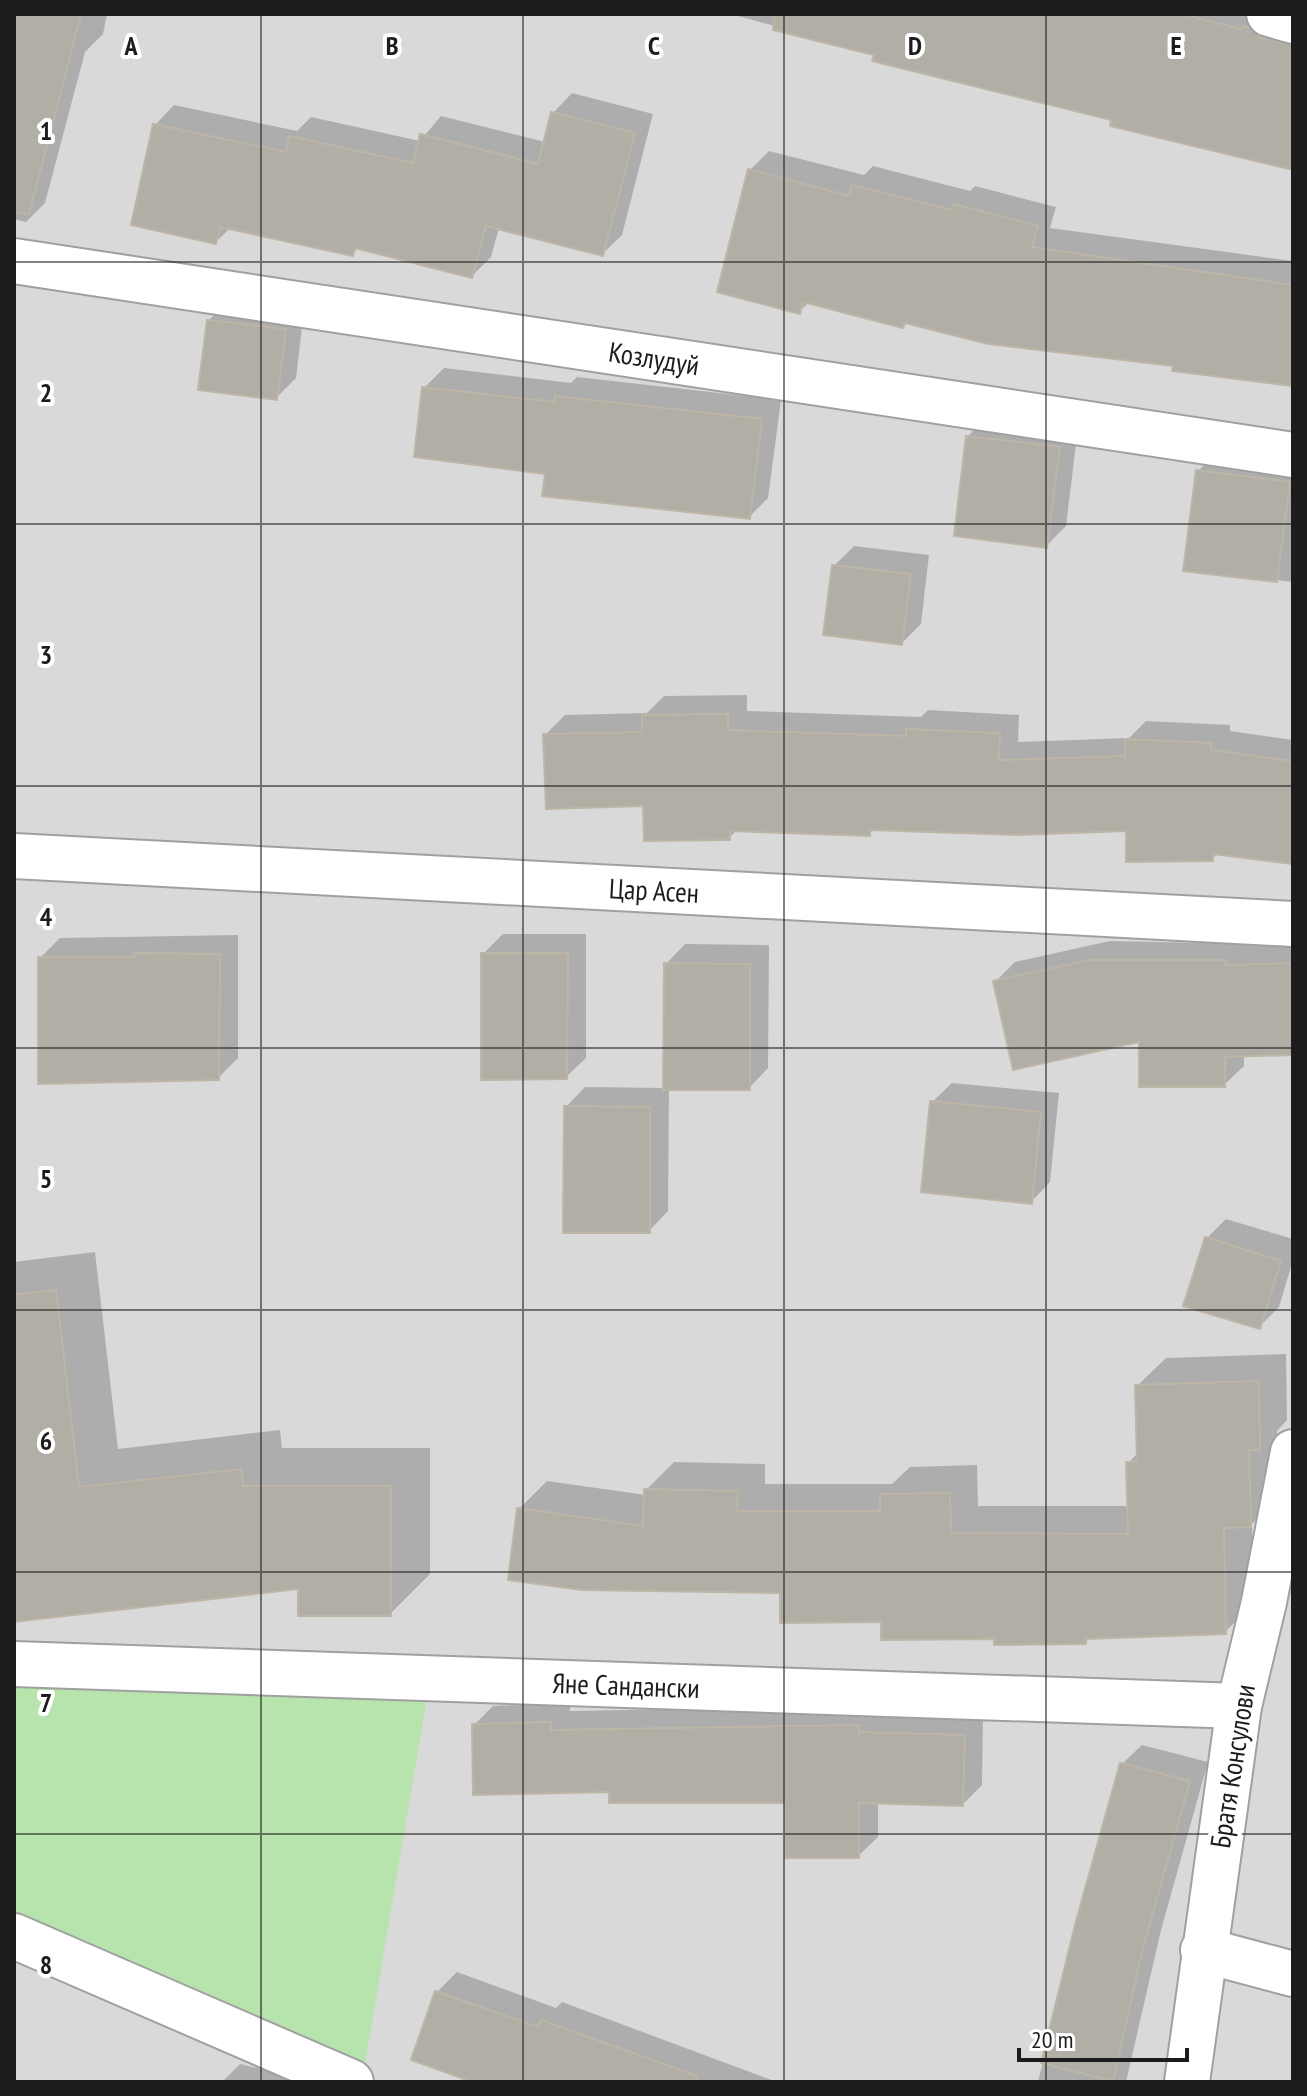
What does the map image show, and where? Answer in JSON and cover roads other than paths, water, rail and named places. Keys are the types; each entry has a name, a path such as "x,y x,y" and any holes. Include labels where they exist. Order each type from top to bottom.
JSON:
{"street":[{"path":"1269,14 1293,21"},
{"name":"Козлудуй","path":"14,261 1293,455"},
{"name":"Цар Асен","path":"14,856 1293,924"},
{"name":"Братя Консулови","path":"1187,2082 1239,1706 1279,1603 1293,1452"},
{"name":"Яне Сандански","path":"14,1664 1239,1706"},
{"path":"14,1936 351,2082"},
{"path":"1203,1950 1293,1974"}]}
